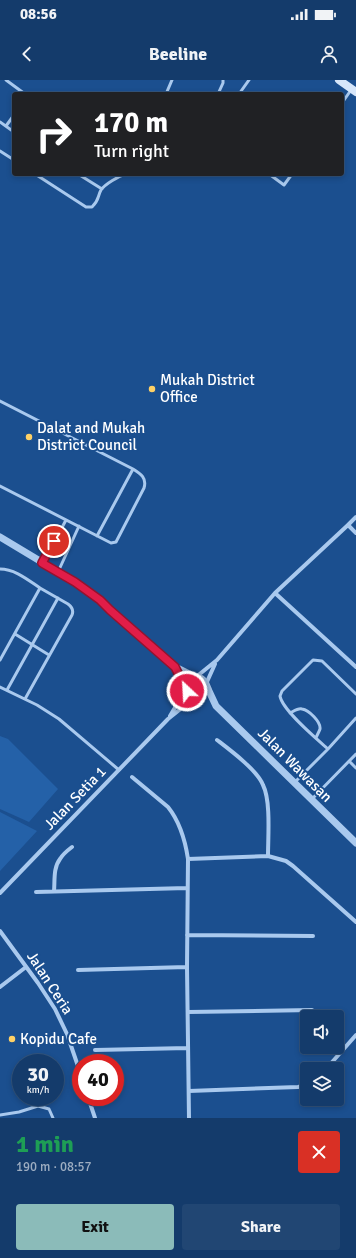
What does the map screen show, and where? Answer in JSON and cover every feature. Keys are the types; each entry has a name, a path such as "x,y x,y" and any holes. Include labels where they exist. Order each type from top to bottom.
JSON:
{"main road":[{"path":"339,80 354,90"}],"street":[{"path":"175,667 190,695 197,697 206,692 206,684 212,668 217,660 275,593 356,517"},
{"path":"348,525 356,533"},
{"path":"0,538 75,582 100,600 175,667 204,680 206,684"},
{"path":"275,593 356,667"},
{"path":"186,689 189,680 217,660"},
{"name":"Jalan Wawasan","path":"206,684 216,706 356,843"},
{"name":"Jalan Setia 1","path":"168,719 186,689"},
{"name":"Jalan Wawasan","path":"197,697 216,706"},
{"name":"Jalan Setia 1","path":"0,893 168,719 197,697"},
{"path":"217,740 237,756 263,783 268,804 268,856"},
{"path":"132,777 168,807 178,823 182,833 188,858 187,967 189,1118"},
{"path":"54,891 56,865 72,847"},
{"path":"188,858 268,856 286,861 356,922"},
{"path":"36,892 187,888"},
{"name":"Jalan Ceria","path":"0,933 55,1009 67,1034 74,1054"},
{"path":"187,935 313,936"},
{"path":"0,986 26,967"},
{"path":"78,970 187,967"},
{"path":"188,1012 300,1010"},
{"path":"332,1062 356,1035"},
{"path":"95,1050 188,1048"},
{"path":"188,1091 300,1087"},
{"path":"91,1106 95,1118"}],"lane":[{"path":"6,80 22,92"},
{"path":"167,92 172,80"},
{"path":"219,92 223,80"},
{"path":"240,92 249,80"},
{"path":"344,101 354,90"},
{"path":"6,126 12,118"},
{"path":"0,122 12,130"},
{"path":"0,151 12,159"},
{"path":"38,176 86,207 92,207 98,201 102,189 121,176"},
{"path":"81,176 102,189"},
{"path":"272,176 284,185 291,176"},
{"path":"0,400 133,469 144,478 146,484 116,542 112,543 0,486"},
{"path":"97,536 133,469"},
{"path":"42,563 66,520"},
{"path":"58,572 79,526"},
{"path":"0,569 14,572 72,607 72,613 25,699"},
{"path":"0,660 40,588"},
{"path":"7,690 58,598"},
{"path":"15,634 49,655"},
{"path":"328,749 282,705 280,696 282,691 313,660 318,660 322,661 356,694"},
{"path":"0,687 25,699 59,719 119,770"},
{"path":"290,713 302,709 310,713 320,726 320,730 316,738"},
{"path":"295,783 356,718"},
{"path":"312,800 356,754"},
{"path":"349,761 356,768"},
{"path":"0,1115 38,1106 46,1107 53,1118"},
{"path":"8,1113 9,1118"}],"shaded area":[{"path":"0,736 8,739 58,789 29,822 0,809"},
{"path":"0,812 37,831 0,871"}],"place":[{"name":"Mukah District Office","path":"152,389"},
{"name":"Dalat and Mukah District Council","path":"29,437"},
{"name":"Kopidu Cafe","path":"12,1039"}],"route":[{"path":"54,541 42,563 75,582 100,600 175,667 187,691"}]}
